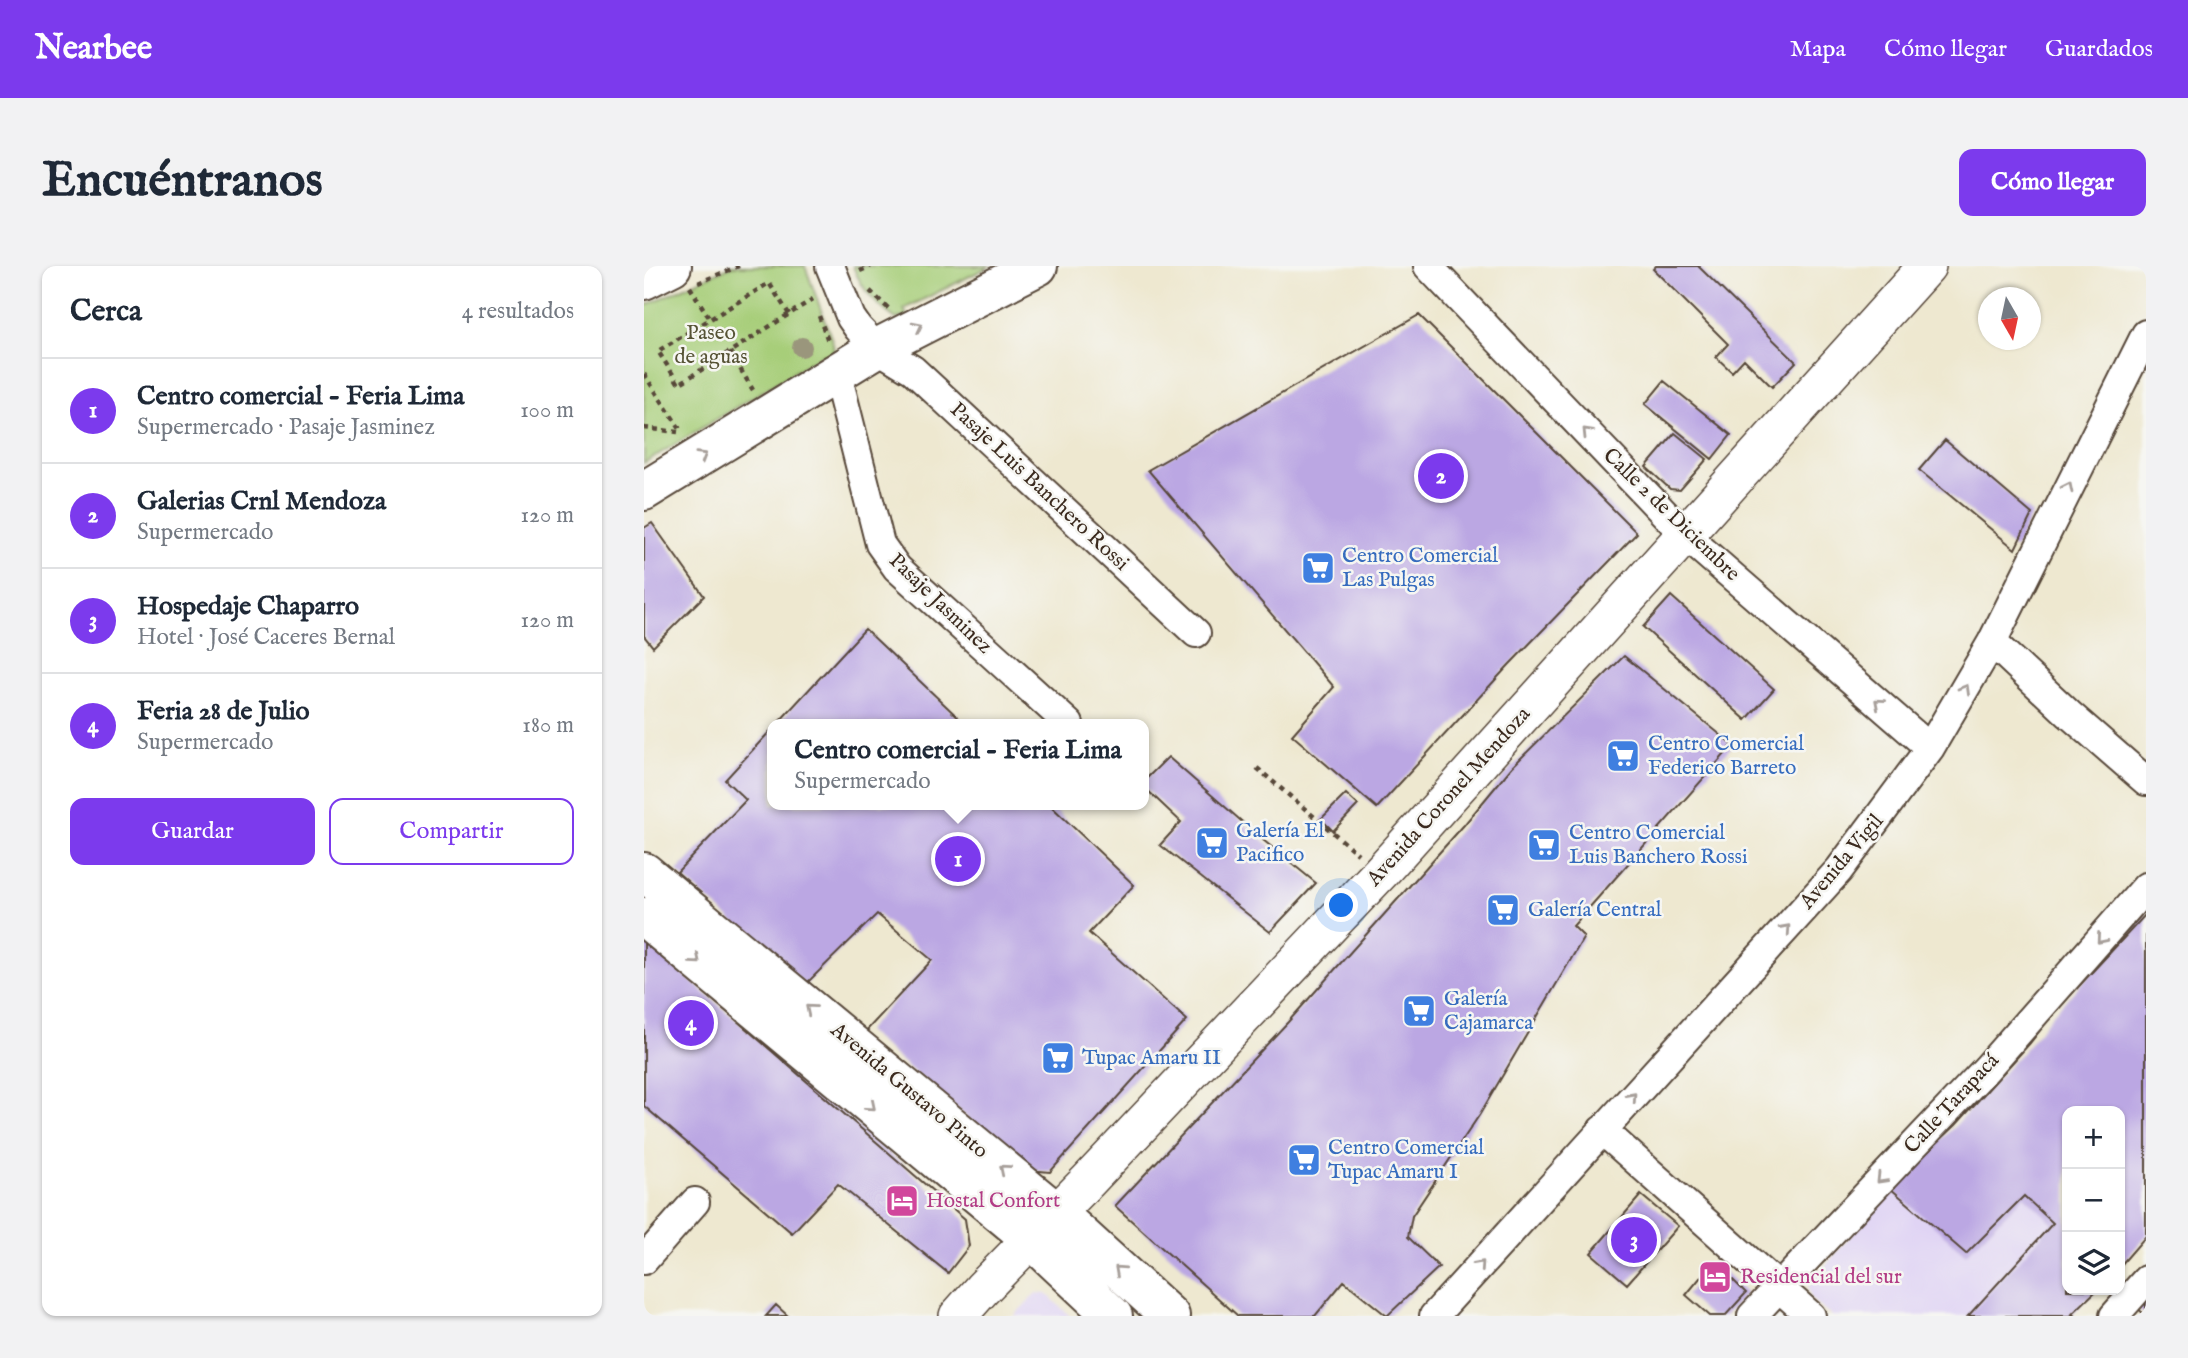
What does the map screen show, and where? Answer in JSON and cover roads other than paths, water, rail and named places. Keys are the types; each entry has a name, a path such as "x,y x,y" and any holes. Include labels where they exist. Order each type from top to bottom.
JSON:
{"main road":[{"path":"644,491 877,348 1038,266"},
{"path":"644,280 681,276"},
{"name":"Avenida Gustavo Pinto","path":"644,872 1044,1226 1113,1316"},
{"name":"Avenida Gustavo Pinto","path":"644,917 1044,1226 1170,1316"}],"street":[{"name":"Pasaje Luis Banchero Rossi","path":"830,266 851,318 877,348 913,370 1196,634"},
{"name":"Calle 2 de Diciembre","path":"1428,266 1686,536 1930,748"},
{"name":"Avenida Coronel Mendoza","path":"958,1316 1380,873 1927,266"},
{"name":"Avenida Vigil","path":"1434,1316 1839,870 1930,748 1992,642 2146,334"},
{"name":"Pasaje Jasminez","path":"837,374 880,544 897,568 1063,719"},
{"path":"1992,642 2068,714 2146,781"},
{"name":"Calle Tarapacá","path":"1752,1316 1987,1068 2146,887"},
{"path":"1602,1130 1811,1316"},
{"path":"644,1260 695,1202"},
{"path":"2114,1316 2146,1280"}],"place":[{"name":"Galerias Crnl Mendoza","path":"1441,476"},
{"name":"Centro Comercial Las Pulgas","path":"1318,568"},
{"name":"Centro Comercial Federico Barreto","path":"1623,756"},
{"name":"Galería El Pacifico","path":"1212,843"},
{"name":"Centro Comercial Luis Banchero Rossi","path":"1544,845"},
{"name":"Centro comercial - Feria Lima","path":"958,859"},
{"name":"Galería Central","path":"1503,910"},
{"name":"Galería Cajamarca","path":"1419,1011"},
{"name":"Feria 28 de Julio","path":"691,1023"},
{"name":"Tupac Amaru II","path":"1058,1058"},
{"name":"Centro Comercial Tupac Amaru I","path":"1304,1160"},
{"name":"Hostal Confort","path":"902,1201"},
{"name":"Hospedaje Chaparro","path":"1634,1240"},
{"name":"Residencial del sur","path":"1715,1277"}],"park label":[{"name":"Paseo de aguas","path":"711,345"}]}
